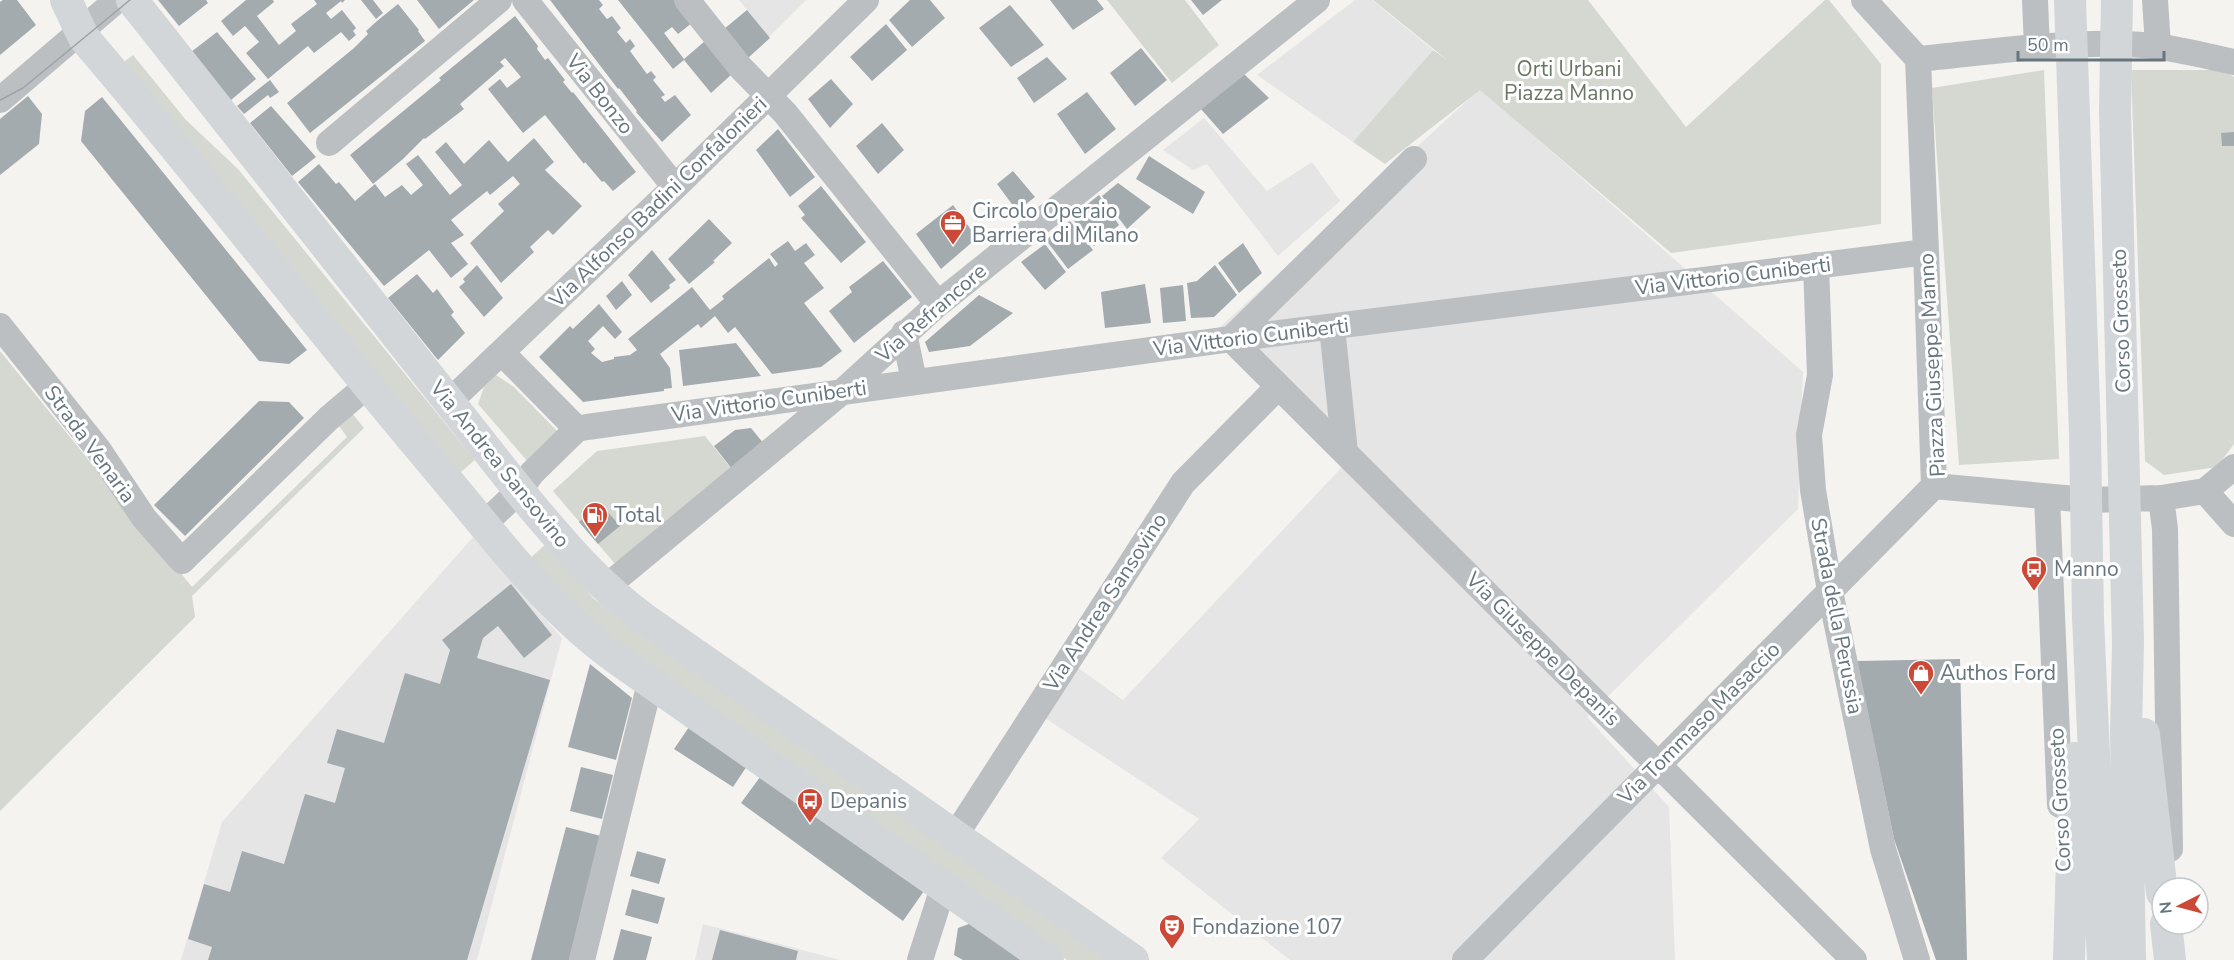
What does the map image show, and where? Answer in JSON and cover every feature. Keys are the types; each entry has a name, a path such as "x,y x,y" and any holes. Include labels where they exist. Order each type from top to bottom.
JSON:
{"main road":[{"path":"66,0 80,33 368,385 562,613 595,642 650,682 1048,960"},
{"name":"Via Andrea Sansovino","path":"132,0 519,490 575,557 605,588 646,620 1133,960"},
{"name":"Corso Grosseto","path":"2070,0 2087,500 2088,617 2103,960"},
{"name":"Corso Grosseto","path":"2117,0 2115,110 2126,500 2128,642 2126,732 2130,960"},
{"name":"Corso Grosseto","path":"2068,960 2078,669 2088,617"},
{"name":"Corso Grosseto","path":"2128,642 2139,692 2160,876"},
{"path":"2168,936 2171,960"}],"street":[{"path":"0,100 117,0"},
{"path":"329,143 499,0"},
{"name":"Via Bonzo","path":"525,0 675,187"},
{"path":"687,0 741,68 785,113 938,304"},
{"name":"Via Alfonso Badini Confalonieri","path":"449,402 675,187 702,158 866,0"},
{"name":"Via Refrancore","path":"605,588 843,391 938,304 1317,0"},
{"path":"1864,0 1918,59 2037,48 2117,44 2158,46 2234,62"},
{"path":"2035,0 2037,48"},
{"path":"2155,0 2158,46"},
{"name":"Piazza Giuseppe Manno","path":"1918,59 1934,486 2087,500 2161,498 2205,491"},
{"path":"1231,339 1414,159"},
{"name":"Via Vittorio Cuniberti","path":"577,429 1231,339 1926,252"},
{"name":"Strada della Perussia","path":"1816,265 1820,375 1809,435 1813,490 1830,591 1883,849 1917,960"},
{"name":"Strada Venaria","path":"0,326 98,448 144,518 182,561 329,418 368,385"},
{"path":"1332,327 1346,453"},
{"path":"904,333 914,381"},
{"name":"Via Giuseppe Depanis","path":"1231,339 1854,960"},
{"path":"484,524 519,490 532,472 577,429 502,353"},
{"name":"Via Andrea Sansovino","path":"955,836 1183,483 1278,387"},
{"path":"2234,467 2205,491 2234,524"},
{"name":"Via Tommaso Masaccio","path":"1465,960 1934,486"},
{"name":"Corso Grosseto","path":"2047,497 2068,960"},
{"path":"2161,498 2165,529 2170,876"},
{"path":"582,960 650,682"},
{"path":"920,960 944,888"},
{"path":"2171,936 2171,960"}],"shaded area":[{"path":"739,0 806,0 769,37"},
{"path":"1355,0 1372,0 1433,50 1353,142 1257,75"},
{"path":"1480,89 1803,372 1798,509 1587,717 1669,807 1675,960 1290,960 1161,858 1199,819 1045,718 1074,665 1123,700 1342,467 1218,329"},
{"path":"1204,118 1267,191 1312,162 1340,201 1278,256 1207,164 1193,170 1163,150"},
{"path":"473,537 562,638 477,960 181,960 222,822"},
{"path":"703,924 840,960 695,960"}],"green space":[{"path":"1107,0 1185,0 1219,45 1172,83"},
{"name":"Orti Urbani Piazza Manno","path":"1373,0 1588,0 1686,127 1825,0 1829,0 1881,64 1881,224 1671,253 1480,90 1385,164 1353,142 1433,50 1446,59"},
{"path":"133,55 186,120 238,169 475,460 456,476 121,64"},
{"path":"2044,70 2059,459 1959,465 1932,88"},
{"path":"2131,70 2224,70 2234,77 2234,444 2217,467 2164,475 2145,461"},
{"path":"0,351 192,587 347,437 336,422 351,412 364,428 192,596 195,617 0,811"},
{"path":"496,375 514,387 557,431 556,436 528,462 478,404 484,387"},
{"path":"705,436 735,473 616,565 553,491 597,451"},
{"path":"546,544 593,598 615,615 1110,960 1067,960 595,631 528,560"}],"building":[{"path":"17,0 36,25 0,55 0,2"},
{"path":"158,0 206,0 208,3 179,26"},
{"path":"246,0 273,0 274,2 257,16 279,45 296,31 291,24 317,4 314,0 345,0 326,13 331,19 342,10 356,28 353,31 356,35 349,41 341,32 314,53 308,46 268,79 246,53 259,42 245,26 233,36 221,21"},
{"path":"361,0 373,0 383,13 376,19"},
{"path":"417,0 474,0 439,29"},
{"path":"550,0 599,0 603,5 599,9 607,19 612,16 621,28 617,32 626,43 630,39 635,46 630,51 647,74 651,71 656,77 653,80 665,95 661,97 665,102 675,95 691,115 662,142 636,112"},
{"path":"618,0 676,0 693,22 678,34 672,27 664,33 684,59 705,41 732,74 711,93 684,60 673,69"},
{"path":"910,0 930,0 945,18 912,47 889,20"},
{"path":"1050,0 1097,0 1104,9 1073,30"},
{"path":"1191,0 1222,0 1203,15"},
{"path":"398,4 425,41 310,133 287,103 354,48 368,34 366,31"},
{"path":"1010,5 1044,45 1011,67 979,28"},
{"path":"747,10 770,38 748,58 724,29"},
{"path":"515,16 538,46 537,49 545,60 548,58 565,80 563,82 636,172 613,191 585,162 584,164 545,115 523,133 488,89 500,79 507,88 521,77 505,58 500,62 504,66 460,104 464,109 424,138 373,184 350,155"},
{"path":"886,24 907,50 872,81 850,57"},
{"path":"217,32 256,79 231,100 191,52"},
{"path":"1141,48 1167,80 1135,106 1110,73"},
{"path":"1047,57 1067,79 1034,103 1017,78"},
{"path":"1244,74 1269,98 1223,134 1200,108"},
{"path":"831,79 853,104 830,128 808,99"},
{"path":"270,80 279,92 270,98 268,95 244,114 237,106"},
{"path":"1087,92 1116,129 1085,154 1057,114"},
{"path":"28,96 42,114 39,144 0,175 0,119"},
{"path":"102,97 307,350 289,364 259,361 81,141 85,111"},
{"path":"271,106 316,157 292,176 250,123"},
{"path":"882,123 904,150 878,174 856,146"},
{"path":"778,129 815,177 790,197 756,150"},
{"path":"2234,132 2234,146 2222,146 2221,133"},
{"path":"534,138 554,162 545,170 582,206 553,235 548,230 530,247 534,252 501,283 470,243 504,211 498,204 520,184 513,176 490,195 487,191 451,220 464,235 451,243 468,264 451,278 429,250 384,286 298,182 319,164 355,201 375,184 385,197 402,185 411,195 423,185 406,164 418,155 450,195 462,185 435,152 446,142 464,164 489,140 508,162"},
{"path":"1149,156 1205,192 1193,214 1136,179"},
{"path":"1013,171 1035,197 1017,211 997,184"},
{"path":"1118,183 1151,207 1127,229 1102,196"},
{"path":"821,186 866,242 841,263 801,218 805,215 798,206"},
{"path":"1099,195 1119,225 1094,246 1071,217"},
{"path":"953,205 977,238 941,269 916,234"},
{"path":"709,219 732,243 713,261 715,262 689,284 668,259"},
{"path":"1070,221 1093,250 1068,269 1046,240"},
{"path":"788,241 795,251 806,243 815,255 804,263 824,288 804,303 842,351 821,367 772,374 735,327 728,333 715,316 701,328 698,324 660,354 670,368 672,388 664,389 664,391 583,402 539,357 570,326 573,329 599,304 622,332 615,339 603,326 588,341 595,349 591,353 602,362 614,359 614,357 630,355 637,350 628,339 692,287 710,310 724,299 722,296 769,258 775,267 778,264 770,254"},
{"path":"1243,243 1262,273 1239,293 1218,263"},
{"path":"1045,244 1066,272 1045,290 1021,262"},
{"path":"652,250 676,280 669,285 670,288 651,303 628,275"},
{"path":"883,261 912,297 854,343 829,311 852,292 849,287"},
{"path":"477,265 503,298 484,317 459,287 465,282 463,279"},
{"path":"1215,265 1237,295 1214,317 1191,318 1187,283 1197,281"},
{"path":"417,274 433,293 437,289 454,312 451,315 465,333 438,360 388,298"},
{"path":"622,281 632,295 616,310 606,296"},
{"path":"1145,284 1151,323 1105,328 1101,292"},
{"path":"1183,285 1186,321 1163,323 1160,288"},
{"path":"979,295 1013,313 970,346 929,352 925,342"},
{"path":"736,343 761,376 683,386 679,350"},
{"path":"259,401 289,402 304,418 185,536 154,505"},
{"path":"751,428 768,449 736,474 714,446 735,430"},
{"path":"600,503 620,526 598,544 579,522"},
{"path":"511,584 552,635 524,658 498,626 483,638 477,658 550,680 467,960 208,960 212,947 188,939 204,884 230,892 242,851 284,864 305,794 335,803 345,768 327,763 337,729 384,743 405,673 440,684 450,650 442,640"},
{"path":"1960,659 1967,960 1936,960 1894,839 1857,661"},
{"path":"590,664 632,698 616,760 568,747"},
{"path":"689,727 747,766 733,787 674,749"},
{"path":"581,767 613,775 602,819 570,811"},
{"path":"763,773 924,891 903,921 741,803"},
{"path":"566,827 601,836 569,960 531,960"},
{"path":"637,851 666,859 659,884 630,876"},
{"path":"632,889 665,898 658,924 625,915"},
{"path":"974,922 1030,960 963,960 954,955 958,928"},
{"path":"621,929 652,937 646,960 613,960"},
{"path":"720,930 798,951 796,960 712,960"}],"tram line":[{"path":"0,100 23,88 130,0"}],"place":[{"name":"Circolo Operaio Barriera di Milano","path":"953,246"},
{"name":"Total","path":"595,538"},
{"name":"Manno","path":"2034,592"},
{"name":"Authos Ford","path":"1921,696"},
{"name":"Depanis","path":"810,824"},
{"name":"Fondazione 107","path":"1172,950"}]}
